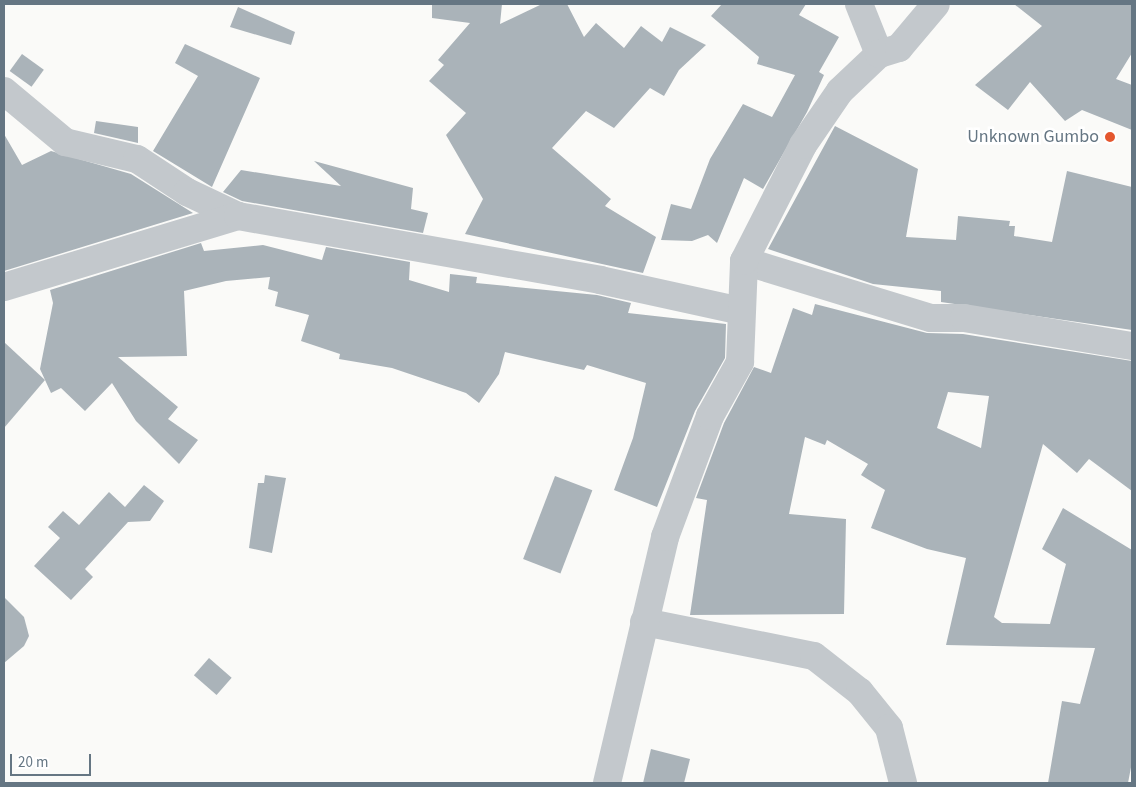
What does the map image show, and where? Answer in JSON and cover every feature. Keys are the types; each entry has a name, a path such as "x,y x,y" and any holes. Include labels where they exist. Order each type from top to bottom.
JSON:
{"street":[{"path":"859,4 879,54"},
{"path":"607,783 644,622 666,537 710,416 740,362 744,262 803,145 840,91 879,54 899,48 936,4"},
{"path":"4,91 65,142 137,159 188,192 238,216 600,280 741,311"},
{"path":"4,287 238,216"},
{"path":"744,262 931,318 964,318 1132,346"},
{"path":"644,622 814,656 860,692 889,728 903,783"}],"building":[{"path":"432,4 502,4 500,24 542,4 567,4 584,37 596,23 624,48 641,26 662,42 670,27 706,45 679,70 664,96 650,88 614,128 586,111 552,148 611,199 605,206 656,237 643,273 465,234 483,199 446,135 466,113 429,81 444,65 438,60 470,23 432,18"},
{"path":"722,4 806,4 799,15 839,37 819,72 824,75 807,112 763,189 744,178 717,243 708,235 692,241 661,240 671,204 691,209 710,159 743,104 772,117 795,75 757,64 759,57 711,16"},
{"path":"1014,4 1132,4 1132,53 1116,79 1132,85 1132,130 1082,110 1065,121 1030,82 1008,110 975,85 1042,26"},
{"path":"238,7 295,32 291,45 230,27"},
{"path":"185,44 260,78 212,187 153,151 198,76 175,63"},
{"path":"22,54 44,70 31,87 10,71"},
{"path":"96,121 138,127 138,143 94,133"},
{"path":"835,126 918,169 906,237 956,240 958,216 1010,221 1009,226 1015,226 1014,236 1052,242 1067,171 1132,187 1132,330 941,302 941,291 873,284 768,249"},
{"path":"4,134 22,165 51,151 131,174 193,213 4,271"},
{"path":"314,161 413,188 411,209 428,213 423,233 242,201 223,192 241,170 341,186"},
{"path":"201,243 204,251 263,245 322,260 326,247 410,262 409,280 449,292 450,274 477,277 476,283 597,295 631,303 628,313 726,324 725,358 695,411 657,507 614,490 633,438 646,383 587,365 584,370 505,352 499,374 479,403 466,393 392,368 339,359 340,354 301,341 309,315 275,306 278,292 268,289 270,277 226,281 184,291 187,356 118,357 178,407 168,419 198,440 179,464 136,421 112,383 85,411 61,388 51,393 40,369 53,303 50,290"},
{"path":"815,304 927,333 963,334 1132,361 1132,491 1089,459 1077,473 1043,444 994,617 1002,623 1050,624 1066,564 1042,549 1063,508 1132,550 1132,762 1128,783 1048,783 1062,701 1080,704 1095,648 946,645 966,558 927,549 871,528 885,490 861,475 868,464 827,440 825,445 805,437 789,514 846,519 844,614 690,615 707,500 696,498 724,423 754,367 771,373 793,308 812,315","holes":["948,392 989,396 981,448 937,428"]},
{"path":"4,342 45,380 4,428"},
{"path":"265,475 286,478 272,553 249,548 258,483 264,483"},
{"path":"555,476 592,490 560,573 523,559"},
{"path":"144,485 164,501 150,521 128,522 85,569 93,577 71,600 34,566 60,538 48,527 63,511 79,525 109,492 125,507"},
{"path":"4,597 24,617 29,636 24,646 4,663"},
{"path":"209,658 232,678 217,695 194,675"},
{"path":"651,749 690,759 684,783 643,783"}],"place":[{"name":"Unknown Gumbo","path":"1110,137"}]}
